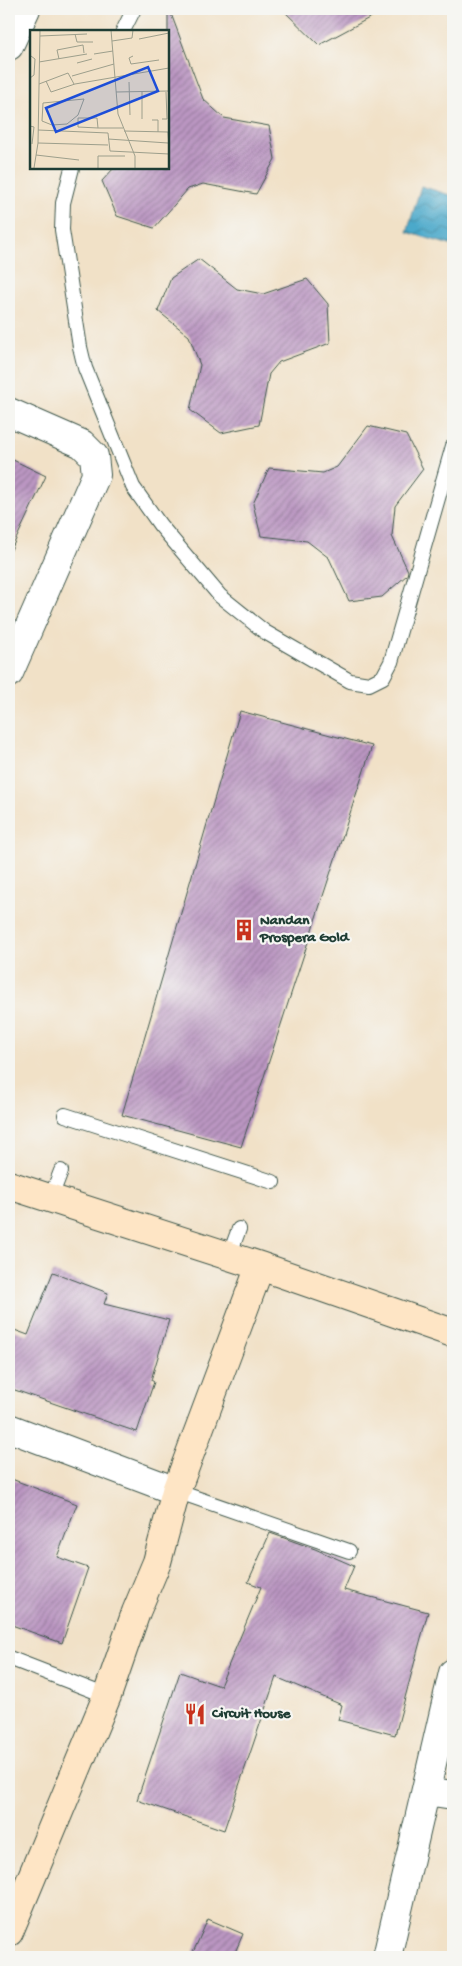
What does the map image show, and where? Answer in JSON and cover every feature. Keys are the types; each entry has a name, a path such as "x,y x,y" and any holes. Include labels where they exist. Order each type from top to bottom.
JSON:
{"street":[{"path":"9,46 26,9"},
{"path":"9,412 82,444 94,456 96,476 9,673"},
{"path":"9,1185 52,1197 260,1266 453,1333"},
{"path":"9,1932 107,1696 136,1612 157,1562 176,1491 260,1266"},
{"path":"9,1428 176,1491"},
{"path":"387,1957 453,1674"},
{"path":"426,1790 453,1795"}],"lane":[{"path":"124,30 134,9"},
{"path":"72,169 63,203 62,230 80,347 85,368 133,487 160,525 220,596 265,632 350,681 369,684 383,677 391,662 453,446"},
{"path":"65,1116 273,1182"},
{"path":"52,1197 60,1170"},
{"path":"229,1256 239,1229"},
{"path":"176,1491 349,1551"},
{"path":"9,1658 107,1696"}],"water":[{"path":"421,186 453,196 453,246 407,232"}],"building":[{"path":"282,9 386,9 319,45"},
{"path":"170,11 203,99 224,118 269,126 275,159 256,194 203,184 188,189 154,228 117,216 102,181 113,169 169,169 168,12"},
{"path":"199,259 237,289 263,294 307,279 328,304 330,343 279,362 269,374 259,425 221,433 190,410 200,365 189,336 158,311 171,278"},
{"path":"368,426 406,435 423,469 395,506 392,536 408,571 407,575 382,597 349,601 329,558 307,541 261,536 253,504 269,468 323,473 337,467"},
{"path":"9,458 46,476 9,554"},
{"name":"Nandan Prospera Gold","path":"240,711 372,746 241,1147 122,1115"},
{"path":"53,1272 108,1293 104,1304 169,1320 151,1380 154,1382 137,1432 9,1388 9,1328 28,1335"},
{"path":"9,1478 77,1504 57,1557 88,1568 62,1643 9,1624"},
{"path":"270,1533 315,1549 354,1566 344,1590 428,1612 395,1735 338,1720 342,1705 276,1677 224,1830 137,1800 180,1672 220,1686 261,1587 248,1582"},
{"path":"208,1919 243,1934 233,1957 191,1957"}],"place":[{"name":"Nandan Prospera Gold","path":"244,930"},
{"name":"Circuit House","path":"195,1714"}]}
